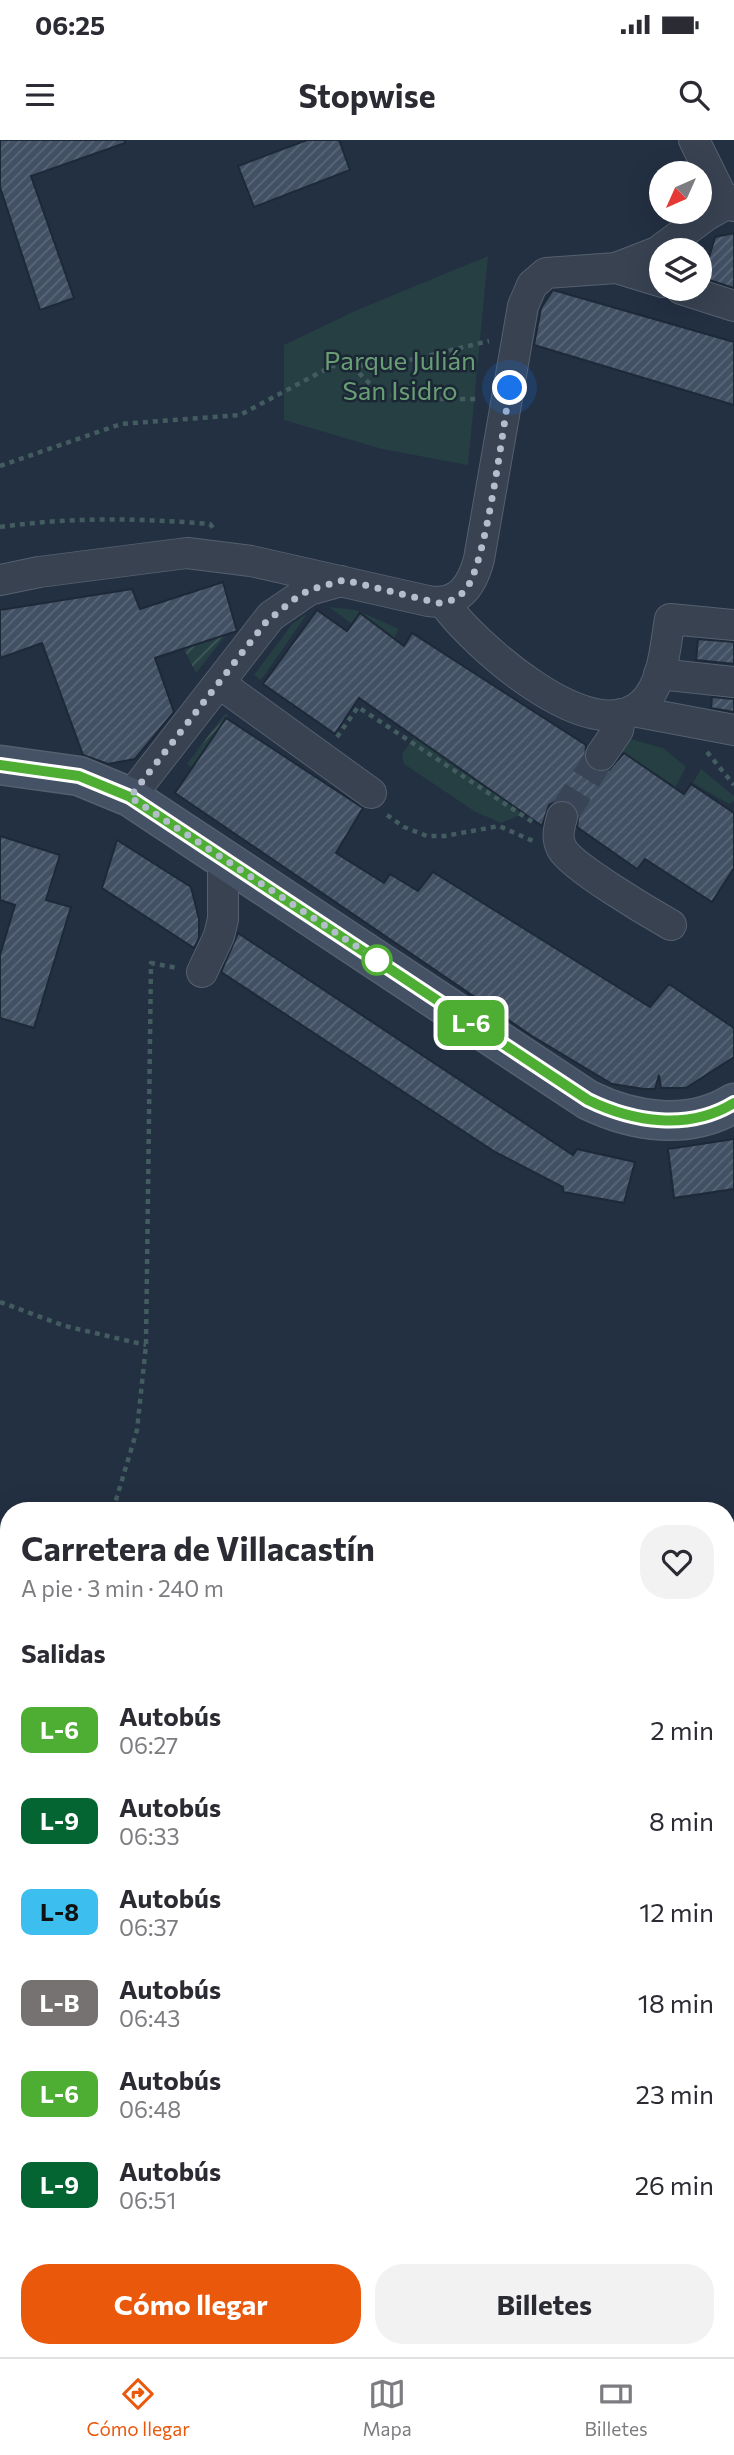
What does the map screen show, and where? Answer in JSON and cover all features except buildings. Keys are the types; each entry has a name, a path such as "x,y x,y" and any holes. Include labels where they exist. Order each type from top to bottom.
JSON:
{"street":[{"path":"0,580 39,572 187,553 251,561 344,580 406,597 444,603 465,591 479,559 499,394 523,306 532,285 546,274 616,268 657,252 727,198 694,140"},
{"path":"616,268 649,278"},
{"path":"712,299 734,306"},
{"path":"251,561 264,577 271,616"},
{"path":"130,797 271,616 309,590 344,580"},
{"path":"444,603 481,644 546,694 582,709 609,715 627,713 734,730"},
{"path":"601,755 627,713 651,693 659,674 670,619 734,625"},
{"path":"659,674 734,682"},
{"path":"219,683 371,793"},
{"path":"0,765 79,776 130,797 576,1093 607,1110 650,1120 673,1121 710,1114 734,1103"},
{"path":"562,817 553,849 629,901 671,925"},
{"path":"202,972 219,936 223,919 223,858"}],"path":[{"path":"0,466 121,424 240,415 332,366 389,365 497,339"},
{"path":"352,366 380,394 434,400 499,394"},
{"path":"0,527 45,521 127,517 210,524 217,533"},
{"path":"358,708 542,828 553,849"},
{"path":"371,793 368,802 404,827 427,836 445,836 499,826 553,849"},
{"path":"115,1502 136,1430 146,1345 151,964 202,972"},
{"path":"0,1302 65,1326 146,1345"}],"green space":[{"name":"Parque Julián San Isidro","path":"488,256 468,465 382,449 284,420 284,345 355,311"},
{"path":"329,607 356,610 399,629 394,638 360,614 352,624"},
{"path":"307,614 261,680 254,675 293,623"},
{"path":"226,635 196,673 184,649"},
{"path":"225,714 228,715 193,768 187,764"},
{"path":"415,736 525,813 501,823 474,811 404,764 402,754"},
{"path":"626,738 663,748 686,767 675,788 616,748"},
{"path":"701,769 734,796 734,801 729,804 693,783"}],"tunnel":[{"path":"562,817 601,755"}],"bus line":[{"name":"L-6","path":"0,765 79,776 130,797 607,1110 650,1120 673,1121 710,1114 734,1103"}],"route":[{"path":"377,960 130,797 271,616 297,597 309,590 344,580 438,603 451,601 465,591 479,559 510,388"}]}
